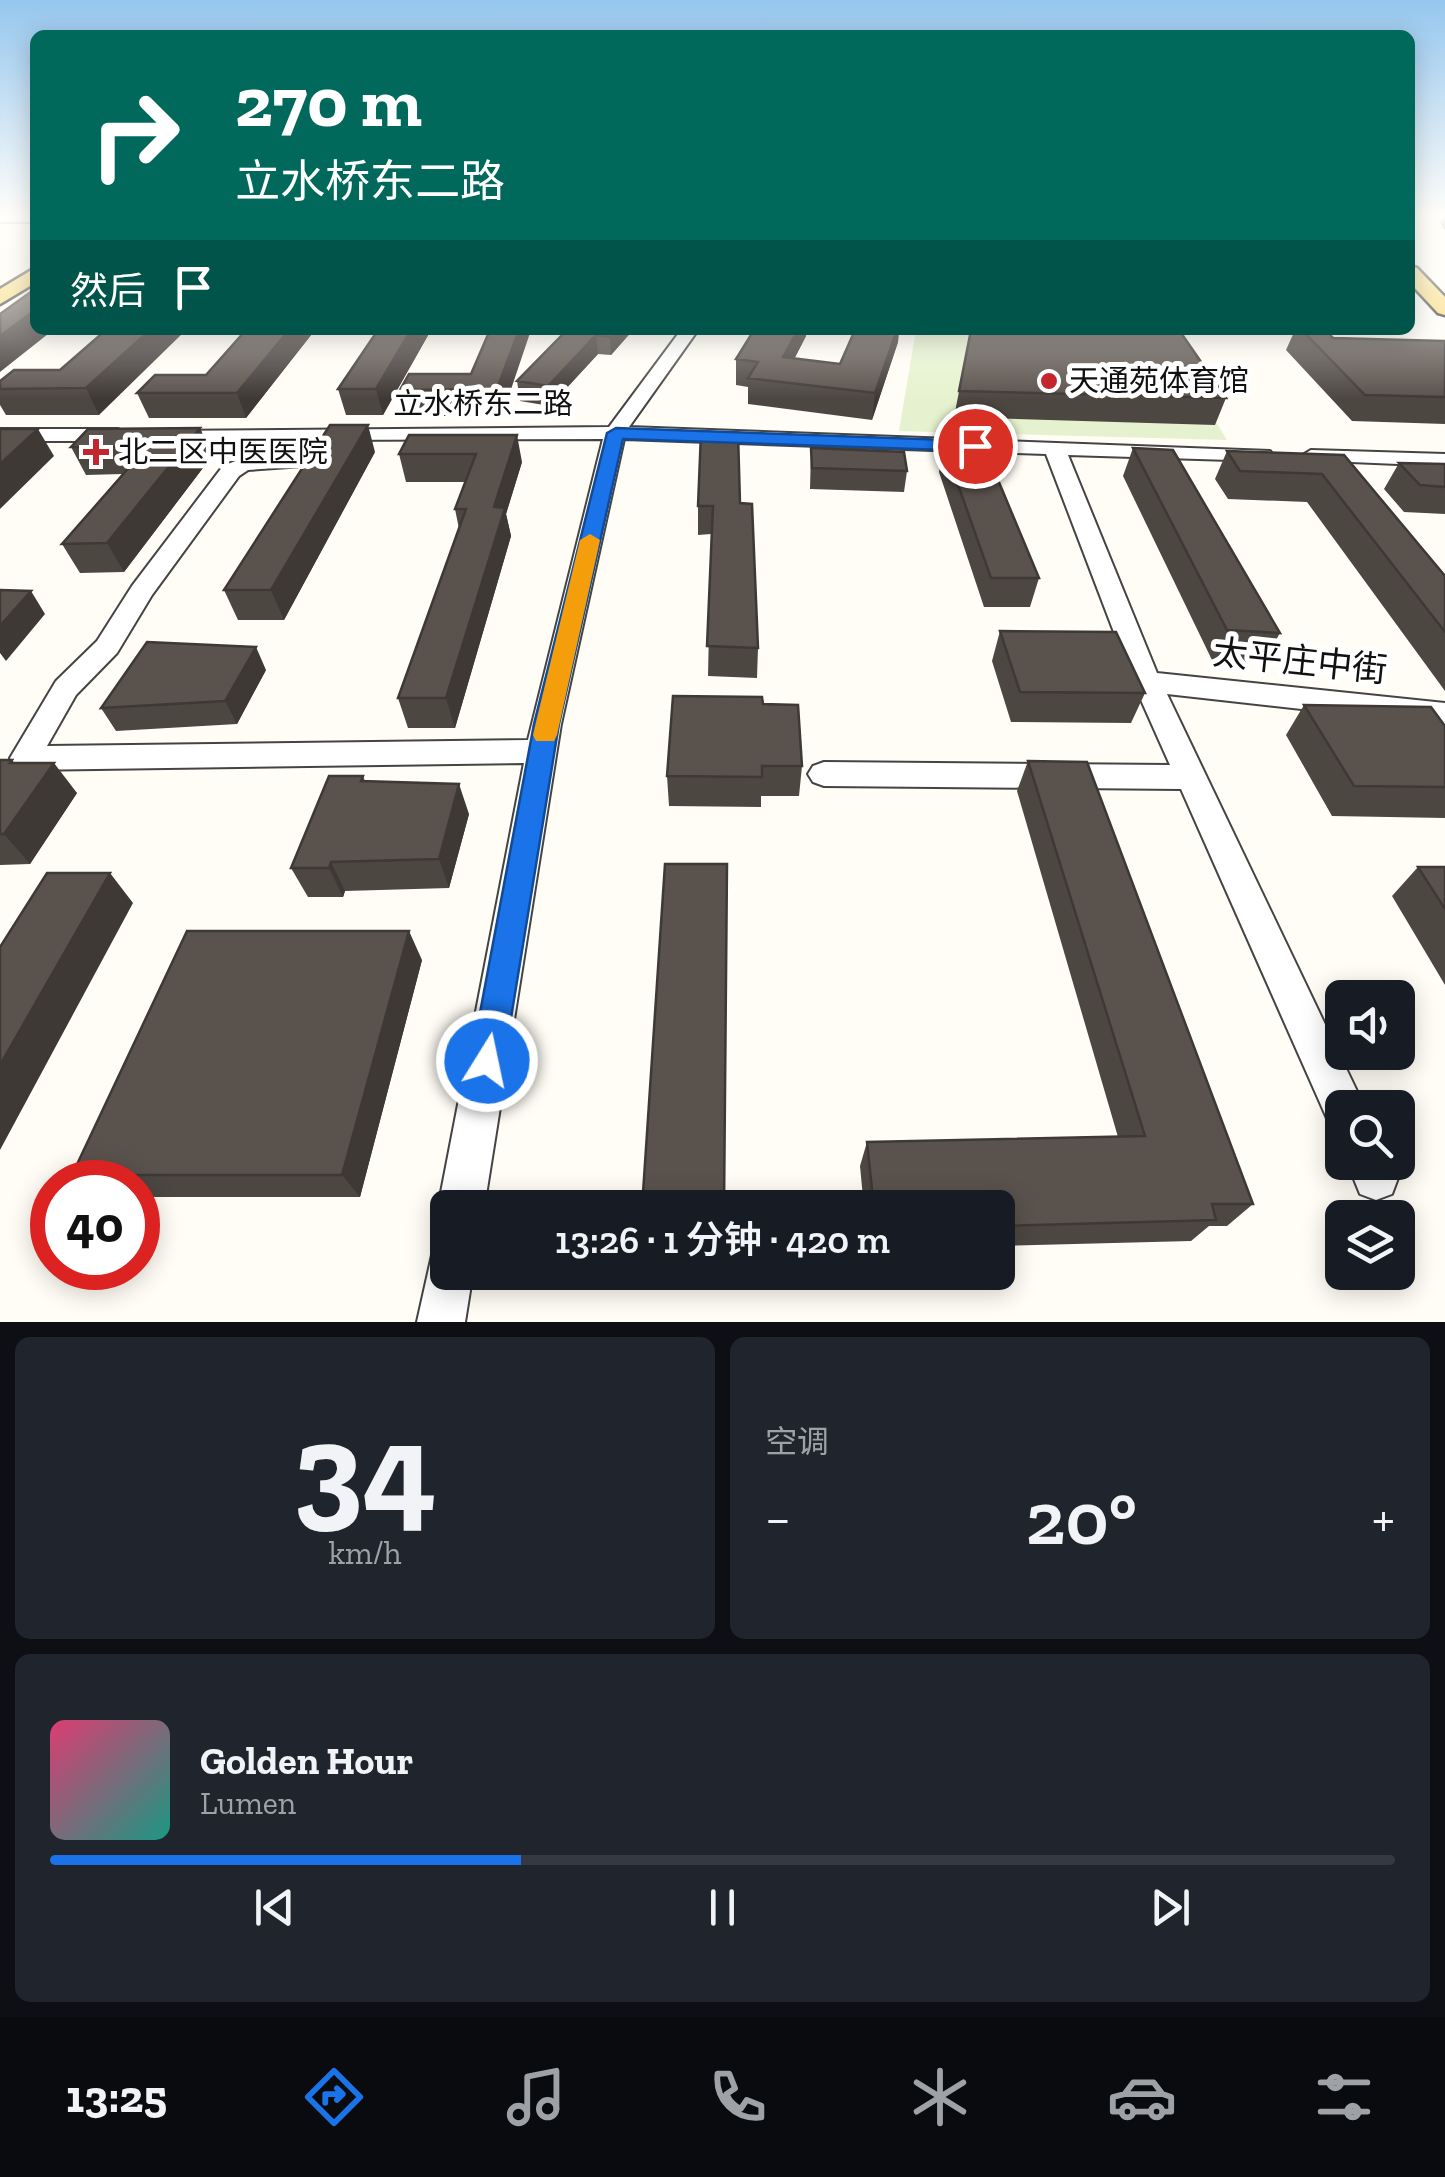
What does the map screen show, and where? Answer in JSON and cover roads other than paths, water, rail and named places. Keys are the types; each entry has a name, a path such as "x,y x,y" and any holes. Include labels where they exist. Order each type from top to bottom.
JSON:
{"main road":[{"path":"1426,276 1445,296"},
{"path":"0,298 30,277"},
{"path":"1415,277 1445,309"}],"street":[{"path":"464,1190 543,752 616,433 686,335"},
{"name":"立水桥东二路","path":"0,435 616,433 1445,460"},
{"path":"311,436 296,462 243,464 232,471 141,592 107,647 66,688 25,758 543,752"},
{"path":"1055,449 1147,682 1336,1090"},
{"name":"太平庄中街","path":"1147,682 1445,714"},
{"path":"824,774 1191,777"},
{"path":"440,1322 446,1290"}],"place":[{"name":"天通苑体育馆","path":"1049,381"},
{"name":"北二区中医医院","path":"96,452"}]}
